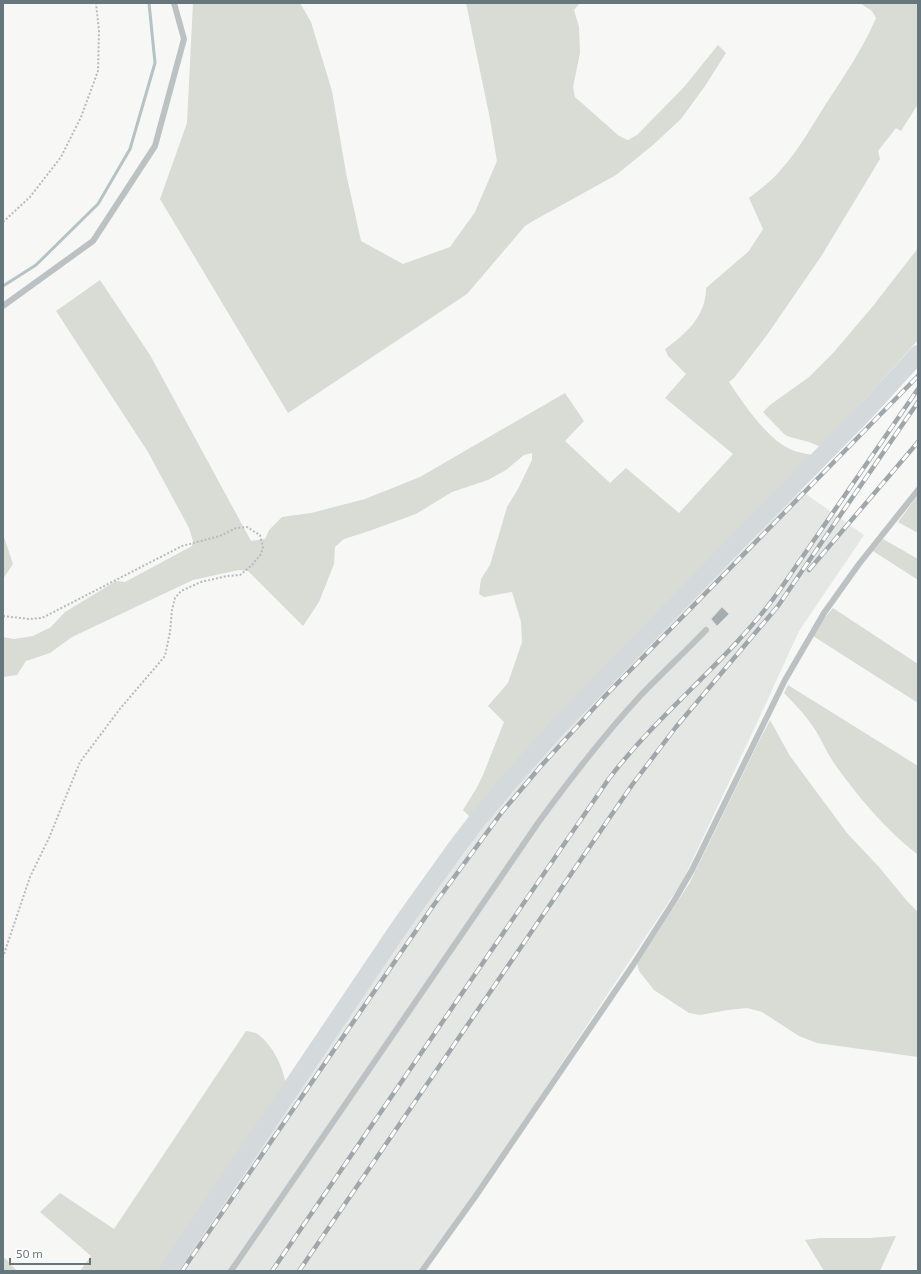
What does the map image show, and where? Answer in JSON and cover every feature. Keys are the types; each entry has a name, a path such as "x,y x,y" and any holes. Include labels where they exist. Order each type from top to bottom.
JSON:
{"main road":[{"path":"168,1271 401,925 479,818 552,733 740,539 835,444 918,354"}],"lane":[{"path":"3,306 93,242 155,146 184,39 174,3"},
{"path":"422,1271 475,1197 633,965 674,901 692,870 785,680 824,613 859,564 918,490"},
{"path":"231,1271 563,788 603,738 642,694 706,630"}],"path":[{"path":"3,222 30,197 61,157 81,117 98,71 99,31 96,3"},
{"path":"3,616 29,619 42,618 182,546 220,536 236,528 247,527 260,535 263,547 261,554 252,565 240,575 227,576 201,582 181,591 175,598 165,656 119,710 80,762 49,838 30,877 3,957"}],"shaded area":[{"path":"193,3 300,3 311,22 332,91 346,173 361,241 403,264 450,247 475,212 497,161 490,119 466,3 580,3 574,10 579,27 580,53 573,87 575,97 619,136 628,140 637,135 684,87 718,45 726,53 705,86 681,119 653,145 616,175 525,226 467,294 288,413 160,199 187,123"},
{"path":"860,3 918,3 918,104 901,131 896,128 878,151 880,159 822,255 767,335 734,378 729,382 755,418 771,436 779,443 790,449 812,455 470,817 463,810 483,775 504,722 488,706 508,683 522,642 521,622 512,592 484,597 479,594 481,579 490,565 507,507 518,489 532,460 532,453 524,455 506,470 488,480 452,492 416,514 344,539 335,547 334,564 319,602 303,626 248,571 239,570 193,580 72,637 50,653 26,661 17,675 3,677 3,637 14,639 33,636 51,627 65,612 116,581 125,582 192,546 193,541 189,528 148,452 56,311 100,280 150,355 251,541 265,539 269,530 282,517 311,513 365,499 420,477 565,393 584,421 565,441 610,483 626,468 679,513 733,454 665,398 686,374 668,356 665,349 680,337 699,316 703,307 706,288 749,251 763,229 749,198 771,181 789,160 857,56 876,18 872,11"},
{"path":"918,248 918,340 821,447 785,435 763,412 770,405 809,377 834,352 873,306"},
{"path":"796,487 864,535 799,631 682,882 424,1271 174,1271 459,852 540,753"},
{"path":"918,495 918,533 898,522"},
{"path":"3,534 13,564 3,579"},
{"path":"883,539 918,559 918,580 873,551"},
{"path":"833,608 918,664 918,703 813,636 822,621"},
{"path":"788,685 918,766 918,855 883,823 843,776 831,759 813,726 784,693"},
{"path":"770,720 790,756 847,833 918,912 918,1057 817,1043 799,1036 762,1012 747,1008 700,1015 689,1013 654,990 639,971 637,963 689,884"},
{"path":"246,1031 253,1032 258,1035 270,1046 281,1067 286,1088 163,1271 80,1271 91,1256 40,1212 60,1193 114,1229"},
{"path":"896,1236 880,1271 824,1271 805,1240 820,1238 869,1238"},
{"path":"5,1258 17,1271 3,1271 3,1260"}],"building":[{"path":"722,607 729,614 717,626 711,619"}],"waterway":[{"path":"3,286 36,265 98,204 130,149 155,63 149,3"}],"railway":[{"path":"182,1271 433,906 502,812 541,766 605,696 918,376"},
{"path":"272,1271 608,780 649,732 738,640 779,591 918,389"},
{"path":"299,1271 632,785 676,727 778,606 918,402"},
{"path":"809,570 918,442"}]}
